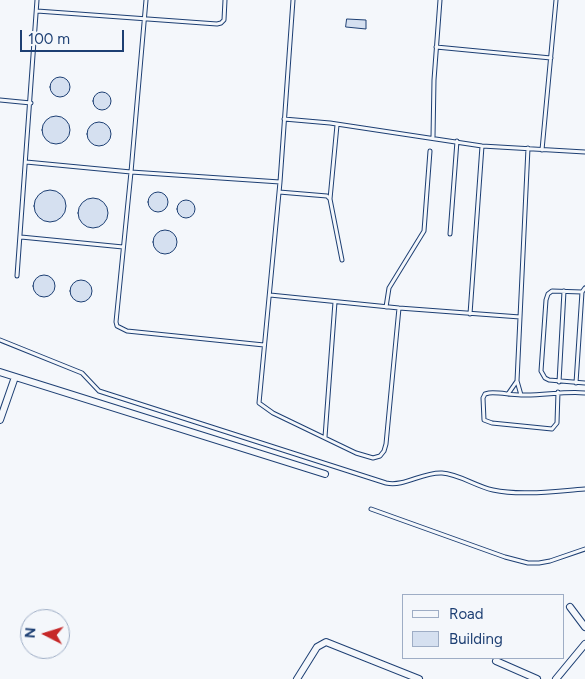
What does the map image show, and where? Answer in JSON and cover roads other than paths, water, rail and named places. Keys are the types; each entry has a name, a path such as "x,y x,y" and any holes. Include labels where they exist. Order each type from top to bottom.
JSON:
{"street":[{"path":"0,372 325,474"},
{"path":"0,420 15,377"},
{"path":"570,607 585,627"},
{"path":"297,679 317,647 326,642 419,679"},
{"path":"556,679 585,644"},
{"path":"496,661 537,679"}],"lane":[{"path":"17,276 37,0"},
{"path":"146,0 117,326 127,331 264,345"},
{"path":"36,11 145,20 221,23 224,20 225,0"},
{"path":"293,0 280,182 259,403 273,413 356,453 373,458 380,456 386,444 399,308"},
{"path":"433,137 432,109 440,0"},
{"path":"542,150 556,0"},
{"path":"436,47 551,58"},
{"path":"0,100 30,103"},
{"path":"284,119 433,137 482,146 585,152"},
{"path":"337,124 330,199 342,260"},
{"path":"450,234 456,141"},
{"path":"470,314 482,146"},
{"path":"521,395 517,381 528,148"},
{"path":"386,307 389,288 424,231 430,151"},
{"path":"26,162 132,172 280,182"},
{"path":"279,192 327,196 330,199"},
{"path":"21,238 123,247"},
{"path":"576,383 582,292 585,288"},
{"path":"582,292 552,291 548,294 541,366 543,375 546,378 559,382 585,383"},
{"path":"559,382 564,291"},
{"path":"270,295 386,307 520,317"},
{"path":"325,437 335,302"},
{"path":"0,340 82,373 99,391 386,484 401,483 426,474 442,473 451,474 503,492 585,489"},
{"path":"508,394 517,381"},
{"path":"558,392 557,423 552,429 487,423 484,420 483,398 485,394 493,392 521,395 558,392 585,393"},
{"path":"371,509 504,558 522,562 539,563 550,561 585,549"}]}
